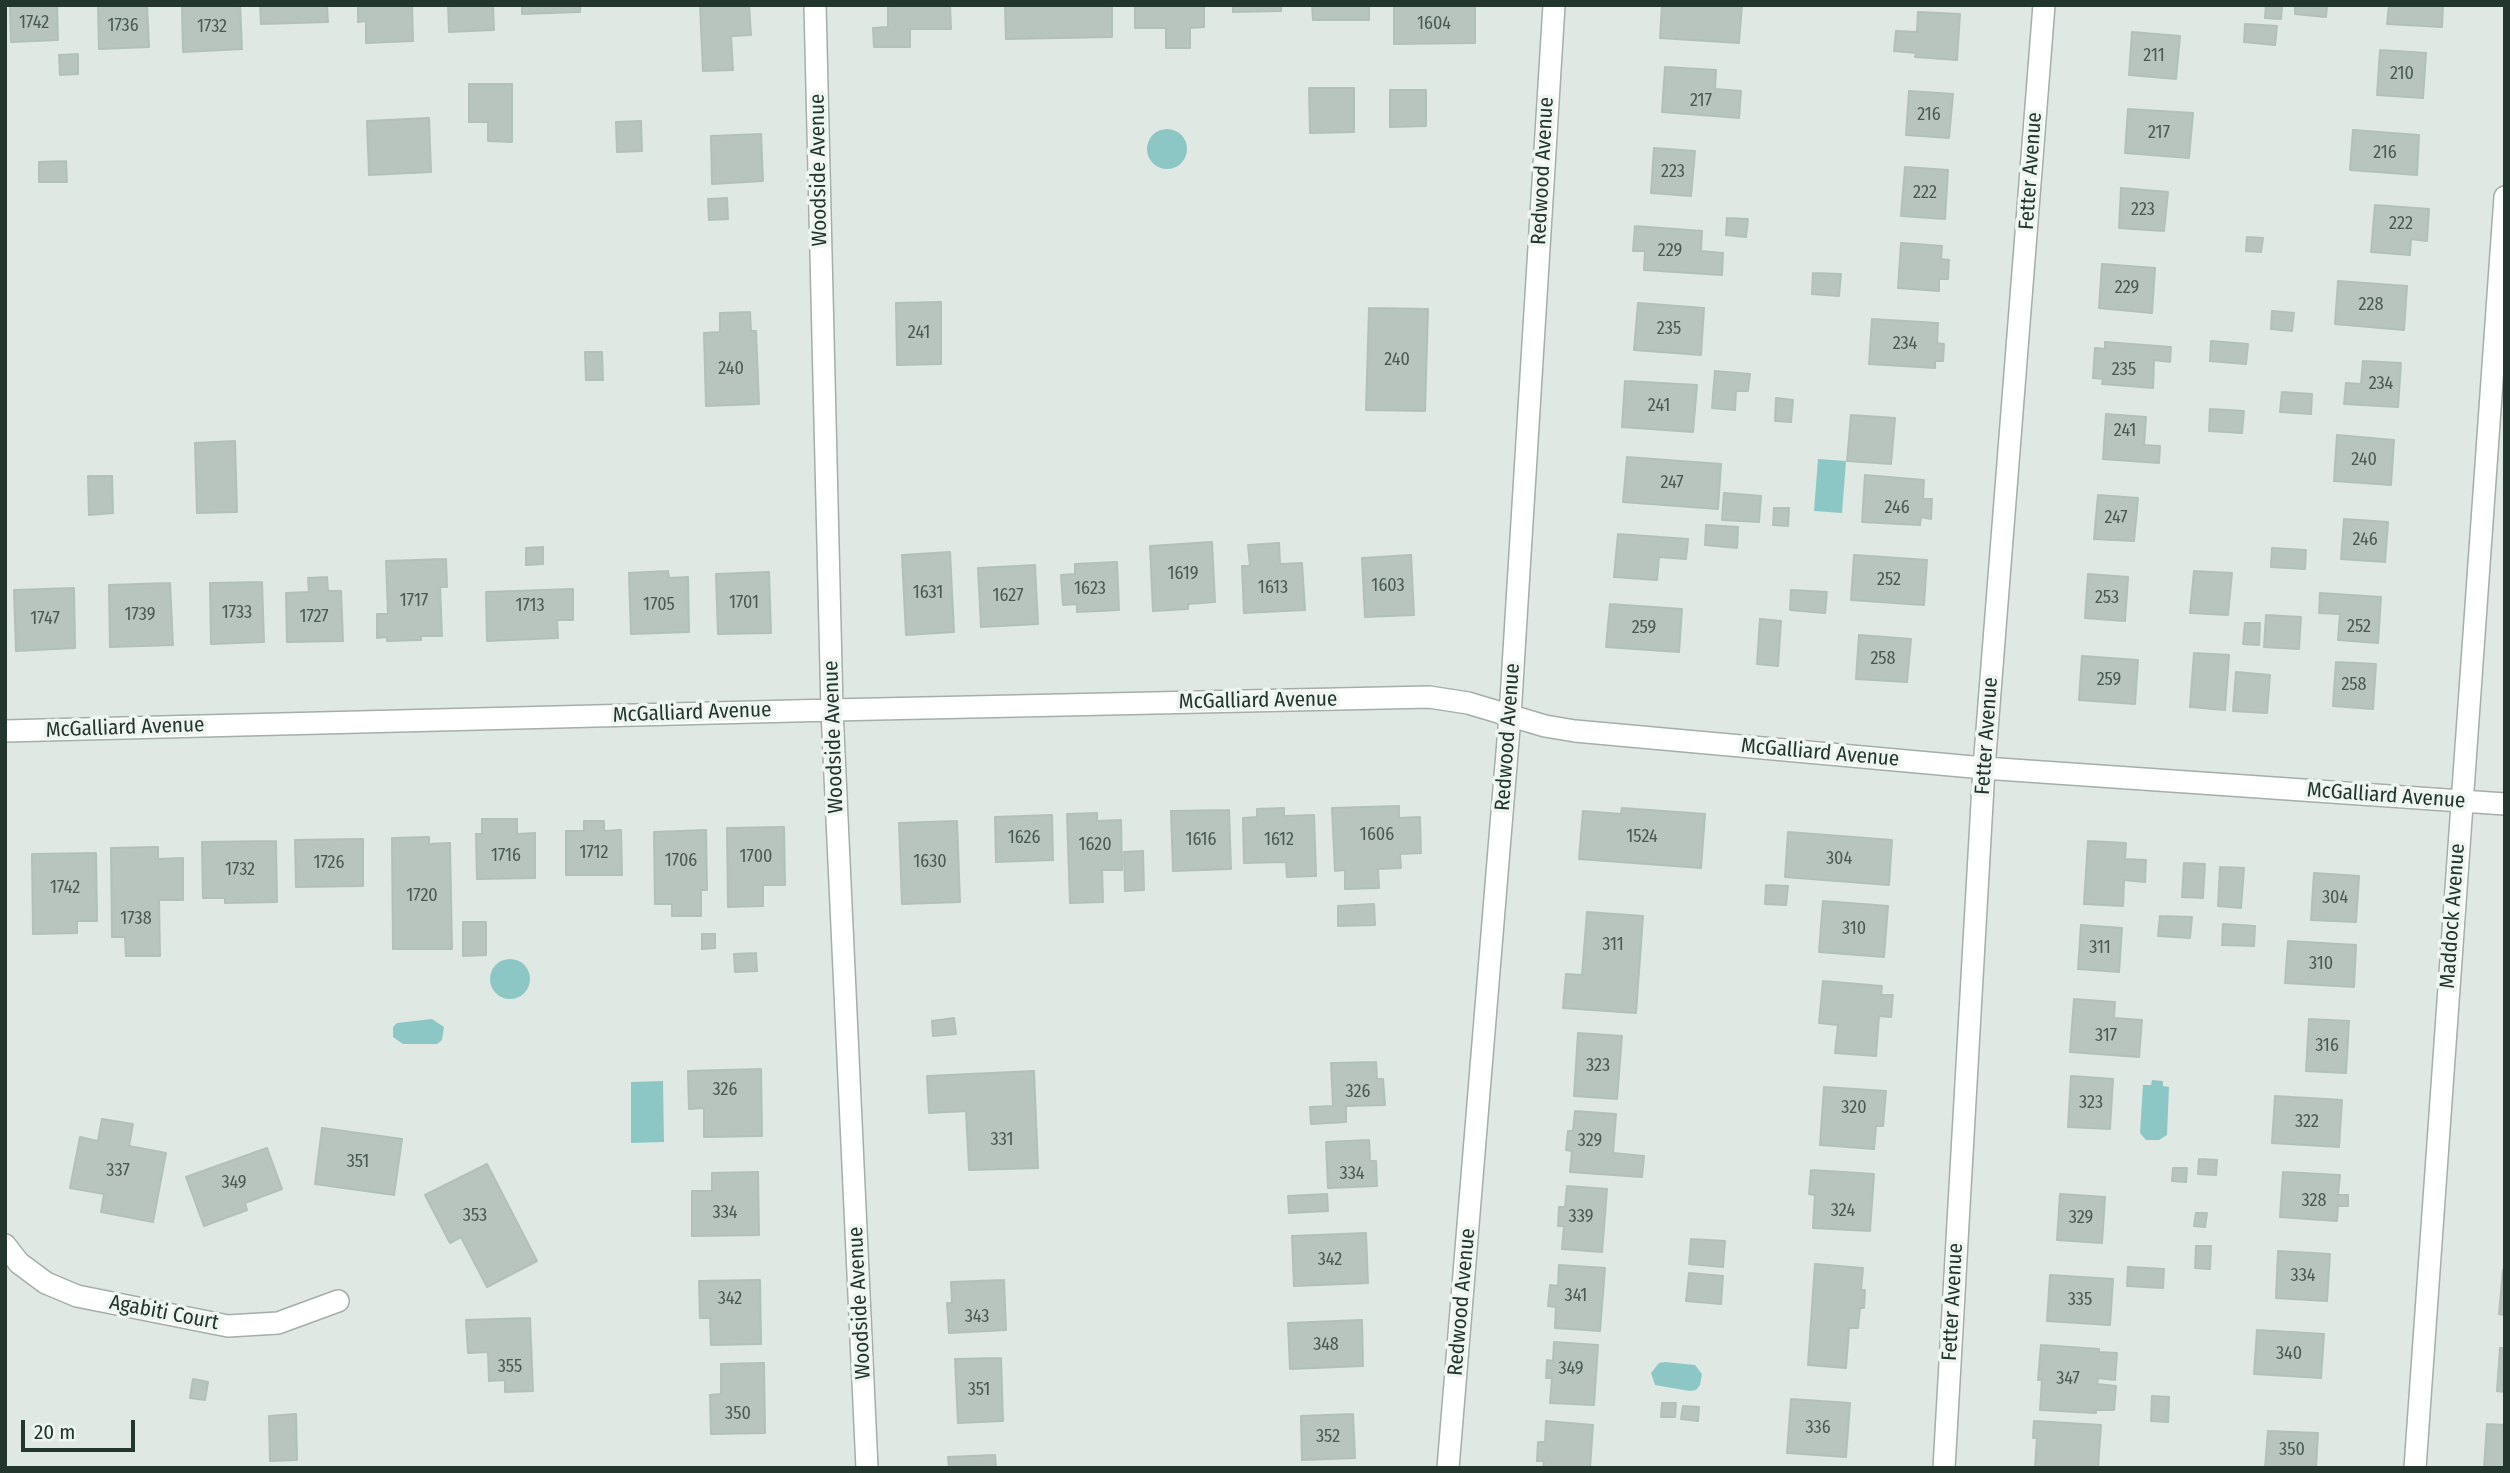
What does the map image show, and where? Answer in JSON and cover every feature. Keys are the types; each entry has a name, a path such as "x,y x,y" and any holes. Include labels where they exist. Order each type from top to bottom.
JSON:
{"street":[{"name":"Woodside Avenue","path":"815,5 832,710 867,1468"},
{"name":"Redwood Avenue","path":"1448,1468 1510,716 1554,5"},
{"name":"Fetter Avenue","path":"1944,1468 1984,768 2044,5"},
{"name":"Maddock Avenue","path":"2415,1468 2505,197"},
{"name":"McGalliard Avenue","path":"5,731 1429,697 1468,703 1574,731 1984,768 2505,804"},
{"name":"Agabiti Court","path":"5,1245 19,1263 46,1283 77,1296 228,1326 278,1323 338,1301"}],"water":[{"path":"1167,129 1175,130 1181,135 1186,141 1186,157 1181,163 1175,168 1167,169 1159,168 1153,163 1148,157 1147,149 1148,141 1153,135 1159,130"},
{"path":"1818,459 1846,461 1842,513 1814,511"},
{"path":"510,959 518,960 524,965 529,971 529,987 524,993 518,998 510,999 502,998 496,993 491,987 490,979 491,971 496,965 502,960"},
{"path":"432,1019 444,1027 442,1040 437,1044 403,1044 393,1037 393,1027 397,1023"},
{"path":"2152,1080 2163,1081 2163,1086 2169,1087 2167,1135 2159,1140 2146,1140 2140,1133 2143,1085 2151,1085"},
{"path":"663,1081 664,1142 631,1143 631,1082"},
{"path":"1659,1363 1695,1365 1702,1374 1700,1385 1696,1390 1690,1391 1655,1385 1651,1373"}],"building":[{"path":"10,5 57,5 58,40 11,42"},
{"path":"98,5 147,5 149,47 99,49"},
{"path":"182,5 240,5 242,49 183,52"},
{"path":"260,5 327,5 328,22 261,24"},
{"path":"358,5 412,5 413,41 366,43 366,21 358,22"},
{"path":"448,5 493,5 494,30 449,32"},
{"path":"522,5 580,5 580,12 522,14"},
{"path":"700,5 749,5 751,35 731,36 733,70 703,71"},
{"path":"888,5 950,5 951,29 910,29 910,47 874,47 873,28 888,27"},
{"path":"1005,5 1112,5 1112,37 1006,39"},
{"path":"1135,5 1204,5 1204,27 1190,28 1190,48 1166,48 1166,28 1135,28"},
{"path":"1233,5 1281,5 1281,11 1233,12"},
{"path":"1312,5 1369,5 1369,20 1313,20"},
{"path":"1394,5 1475,5 1475,43 1394,44"},
{"path":"1662,5 1742,5 1739,43 1660,38"},
{"path":"2266,5 2282,5 2281,19 2265,18"},
{"path":"2295,5 2327,5 2326,17 2295,14"},
{"path":"2389,5 2443,5 2442,27 2387,24"},
{"path":"1918,12 1960,14 1957,60 1915,57 1916,53 1894,51 1896,31 1917,32"},
{"path":"2245,24 2277,26 2275,45 2244,42"},
{"path":"2132,32 2180,36 2176,79 2129,75"},
{"path":"2380,50 2426,53 2423,98 2377,95"},
{"path":"78,54 78,74 60,75 59,55"},
{"path":"1665,67 1716,70 1715,89 1741,91 1739,118 1662,112"},
{"path":"469,84 512,84 512,142 488,141 488,122 469,122"},
{"path":"1309,88 1354,88 1354,132 1310,133"},
{"path":"1390,90 1426,90 1426,126 1390,127"},
{"path":"1909,91 1953,94 1949,138 1906,135"},
{"path":"2128,109 2193,113 2189,158 2125,153"},
{"path":"429,118 431,172 369,175 367,121"},
{"path":"641,121 642,151 617,152 616,122"},
{"path":"2353,130 2419,135 2417,175 2350,170"},
{"path":"761,134 763,181 712,184 711,136"},
{"path":"1654,148 1695,151 1691,196 1651,193"},
{"path":"66,161 67,182 39,182 39,162"},
{"path":"1905,167 1948,170 1945,219 1901,216"},
{"path":"2121,188 2168,192 2164,231 2119,228"},
{"path":"727,198 728,219 709,220 708,199"},
{"path":"2375,205 2429,209 2427,241 2411,239 2410,255 2371,252"},
{"path":"1727,218 1748,219 1746,237 1726,235"},
{"path":"1635,226 1702,231 1701,251 1723,253 1722,275 1644,270 1645,251 1633,251"},
{"path":"2247,237 2263,238 2261,252 2246,251"},
{"path":"1901,243 1942,246 1941,259 1949,260 1948,279 1939,279 1939,291 1898,288"},
{"path":"2102,264 2155,268 2152,313 2099,308"},
{"path":"1813,273 1841,274 1839,296 1812,294"},
{"path":"2338,281 2407,286 2404,330 2335,324"},
{"path":"941,302 941,364 897,365 896,303"},
{"path":"1638,303 1704,308 1701,355 1634,350"},
{"path":"1369,308 1428,309 1425,411 1366,410"},
{"path":"2272,311 2294,313 2292,331 2271,329"},
{"path":"750,312 751,331 756,331 759,404 706,406 704,333 720,332 720,313"},
{"path":"1872,319 1938,323 1937,343 1944,344 1943,361 1935,361 1935,368 1869,364"},
{"path":"2211,341 2248,344 2246,364 2210,361"},
{"path":"2105,342 2171,347 2170,362 2154,360 2153,388 2102,384 2103,379 2093,378 2095,348 2105,349"},
{"path":"585,352 602,352 603,380 586,380"},
{"path":"2363,361 2401,363 2398,407 2344,404 2346,383 2361,384"},
{"path":"1715,371 1750,374 1748,391 1736,391 1735,410 1712,408"},
{"path":"1625,381 1697,385 1693,432 1622,427"},
{"path":"2282,392 2312,394 2311,414 2280,412"},
{"path":"1776,398 1793,400 1791,422 1775,421"},
{"path":"2210,409 2244,411 2242,433 2209,431"},
{"path":"2106,414 2146,417 2144,445 2160,446 2159,463 2103,459"},
{"path":"1851,415 1895,418 1891,464 1847,461"},
{"path":"2337,435 2394,440 2391,485 2334,481"},
{"path":"235,441 237,512 197,513 195,443"},
{"path":"1627,457 1721,464 1718,509 1623,502"},
{"path":"1865,475 1924,480 1923,499 1932,499 1931,519 1921,517 1920,525 1862,522"},
{"path":"88,476 112,476 113,513 89,515"},
{"path":"1724,493 1761,496 1759,522 1722,520"},
{"path":"2098,495 2138,498 2134,541 2094,539"},
{"path":"1774,508 1789,508 1788,526 1773,525"},
{"path":"2344,519 2388,522 2385,562 2341,559"},
{"path":"1706,525 1738,527 1737,548 1705,545"},
{"path":"1618,534 1688,539 1686,559 1659,557 1657,580 1614,577"},
{"path":"1212,542 1215,602 1188,604 1188,609 1153,611 1150,546"},
{"path":"1279,543 1280,564 1302,563 1305,610 1244,613 1242,566 1250,566 1248,545"},
{"path":"543,547 543,564 526,565 526,548"},
{"path":"2272,548 2306,550 2305,569 2271,567"},
{"path":"950,552 954,632 906,635 902,555"},
{"path":"1411,555 1414,615 1365,617 1362,558"},
{"path":"1854,555 1927,560 1924,605 1851,600"},
{"path":"446,559 447,587 440,587 442,636 421,636 421,640 387,641 387,637 377,638 377,614 388,614 386,561"},
{"path":"1117,562 1119,610 1077,612 1077,604 1063,605 1061,575 1075,574 1075,564"},
{"path":"1035,565 1038,624 981,627 978,568"},
{"path":"668,571 669,578 688,577 689,632 631,634 629,573"},
{"path":"2194,571 2232,573 2228,615 2190,613"},
{"path":"769,572 771,633 718,634 716,574"},
{"path":"2088,574 2128,577 2125,621 2085,618"},
{"path":"327,577 328,591 341,591 343,641 287,642 286,593 309,592 308,578"},
{"path":"262,582 264,642 211,644 210,583"},
{"path":"170,583 173,645 110,647 109,585"},
{"path":"74,588 75,648 16,651 14,590"},
{"path":"573,589 573,620 557,620 558,638 487,641 486,592"},
{"path":"1791,590 1827,592 1825,613 1790,610"},
{"path":"2320,593 2381,597 2378,643 2338,640 2340,614 2319,613"},
{"path":"1610,604 1682,609 1679,652 1606,647"},
{"path":"2266,615 2301,617 2299,649 2264,647"},
{"path":"1760,619 1781,621 1778,666 1757,664"},
{"path":"2245,623 2260,623 2259,645 2243,644"},
{"path":"1859,635 1911,639 1907,682 1856,679"},
{"path":"2194,653 2229,655 2225,710 2190,707"},
{"path":"2082,656 2138,660 2135,704 2079,700"},
{"path":"2336,662 2376,664 2373,709 2333,706"},
{"path":"2236,672 2270,675 2267,713 2233,711"},
{"path":"1399,806 1399,818 1420,817 1421,853 1400,854 1401,868 1378,869 1379,888 1345,889 1345,870 1335,871 1332,808"},
{"path":"1284,808 1284,816 1314,815 1316,876 1287,877 1286,862 1244,863 1243,818 1257,817 1257,809"},
{"path":"1622,808 1705,814 1701,868 1579,859 1583,811 1621,814"},
{"path":"1229,810 1231,869 1173,871 1171,811"},
{"path":"1097,813 1097,821 1121,820 1122,870 1102,870 1103,902 1070,903 1067,814"},
{"path":"1052,815 1053,860 996,862 995,817"},
{"path":"482,819 517,819 517,834 535,833 535,878 477,879 476,834 482,834"},
{"path":"584,821 604,821 604,831 621,830 622,875 566,875 566,831 584,831"},
{"path":"957,821 960,902 902,904 899,823"},
{"path":"784,827 785,885 763,885 763,906 728,907 727,828"},
{"path":"706,830 707,890 701,890 701,916 672,916 672,904 655,904 654,832"},
{"path":"1788,832 1892,840 1889,885 1785,877"},
{"path":"429,837 429,844 450,843 452,949 393,949 392,838"},
{"path":"363,839 363,886 296,887 295,840"},
{"path":"276,841 277,902 225,903 225,898 203,898 202,842"},
{"path":"2088,841 2126,843 2125,859 2146,860 2145,882 2124,880 2123,906 2084,904"},
{"path":"158,847 158,859 183,858 183,900 159,900 160,956 126,956 125,937 112,937 111,848"},
{"path":"1143,851 1144,890 1125,891 1124,852"},
{"path":"96,853 97,921 77,921 77,933 33,934 32,854"},
{"path":"2184,863 2205,864 2203,898 2182,897"},
{"path":"2220,867 2244,868 2241,908 2218,906"},
{"path":"2314,873 2359,876 2356,922 2311,920"},
{"path":"1766,885 1788,886 1786,905 1765,904"},
{"path":"1823,901 1888,906 1884,957 1819,952"},
{"path":"1374,904 1375,925 1338,926 1338,906"},
{"path":"1587,912 1643,916 1636,1013 1563,1008 1566,974 1582,975"},
{"path":"2160,916 2192,917 2190,938 2158,936"},
{"path":"463,922 486,922 486,955 463,956"},
{"path":"2223,924 2255,926 2254,946 2222,945"},
{"path":"2081,925 2122,928 2119,972 2078,969"},
{"path":"702,934 715,934 715,948 702,949"},
{"path":"2288,941 2356,945 2354,987 2285,983"},
{"path":"756,953 757,971 735,972 734,954"},
{"path":"1823,981 1882,986 1881,995 1893,995 1891,1017 1879,1016 1876,1056 1835,1053 1838,1025 1819,1023"},
{"path":"2074,999 2115,1002 2114,1018 2142,1020 2139,1057 2070,1052"},
{"path":"954,1018 956,1034 933,1036 932,1021"},
{"path":"2309,1019 2349,1021 2346,1073 2306,1071"},
{"path":"1578,1033 1622,1036 1617,1099 1574,1096"},
{"path":"1376,1062 1377,1079 1383,1079 1385,1105 1346,1106 1346,1122 1311,1124 1310,1107 1333,1106 1331,1063"},
{"path":"761,1069 762,1136 704,1137 704,1108 689,1109 688,1071"},
{"path":"1034,1071 1038,1168 969,1170 966,1111 929,1113 927,1076"},
{"path":"2071,1076 2113,1079 2110,1129 2068,1127"},
{"path":"1824,1087 1886,1091 1883,1126 1876,1126 1874,1149 1820,1145"},
{"path":"2275,1096 2342,1100 2339,1147 2272,1143"},
{"path":"1575,1111 1616,1114 1613,1153 1644,1156 1642,1177 1570,1172 1572,1151 1566,1150 1568,1131 1573,1131"},
{"path":"102,1119 133,1124 129,1146 166,1153 153,1222 101,1212 104,1194 70,1188 80,1137 98,1141"},
{"path":"322,1128 402,1139 394,1195 315,1184"},
{"path":"1369,1140 1370,1161 1376,1161 1377,1186 1328,1188 1326,1142"},
{"path":"267,1148 282,1189 245,1203 247,1210 204,1226 186,1177"},
{"path":"2199,1159 2217,1160 2216,1175 2198,1174"},
{"path":"487,1164 537,1261 487,1287 461,1237 450,1243 425,1195"},
{"path":"2173,1168 2187,1168 2186,1182 2172,1181"},
{"path":"1811,1170 1874,1174 1870,1231 1813,1228 1815,1195 1809,1194"},
{"path":"758,1172 759,1235 692,1236 692,1191 712,1191 712,1173"},
{"path":"2283,1172 2340,1175 2338,1195 2348,1195 2348,1206 2338,1206 2337,1221 2280,1217"},
{"path":"1567,1186 1607,1189 1602,1252 1562,1249 1564,1226 1558,1226 1559,1207 1565,1207"},
{"path":"1327,1194 1328,1211 1289,1213 1288,1196"},
{"path":"2060,1194 2105,1197 2102,1243 2057,1240"},
{"path":"2196,1213 2207,1213 2205,1227 2194,1226"},
{"path":"1366,1233 1368,1283 1294,1286 1292,1236"},
{"path":"1691,1239 1725,1241 1723,1267 1689,1264"},
{"path":"2196,1246 2211,1246 2210,1269 2195,1268"},
{"path":"2278,1251 2330,1254 2327,1301 2276,1298"},
{"path":"1815,1264 1863,1268 1861,1290 1865,1290 1864,1308 1860,1308 1858,1328 1849,1328 1846,1368 1808,1365"},
{"path":"1559,1265 1605,1268 1600,1331 1555,1328 1556,1307 1548,1306 1550,1285 1558,1286"},
{"path":"2128,1267 2164,1269 2163,1288 2127,1286"},
{"path":"2505,1270 2505,1315 2499,1314"},
{"path":"1689,1273 1723,1276 1721,1304 1686,1301"},
{"path":"2050,1275 2113,1279 2110,1325 2047,1321"},
{"path":"760,1280 761,1344 711,1345 710,1318 700,1318 699,1281"},
{"path":"1004,1280 1006,1330 949,1333 947,1303 952,1303 951,1282"},
{"path":"530,1318 533,1391 505,1392 505,1380 489,1381 488,1352 468,1353 466,1320"},
{"path":"1362,1320 1363,1366 1290,1369 1288,1323"},
{"path":"2257,1330 2324,1334 2321,1378 2254,1374"},
{"path":"1554,1342 1598,1345 1594,1405 1550,1403 1552,1378 1546,1378 1547,1360 1553,1361"},
{"path":"2041,1345 2117,1353 2115,1380 2098,1378 2097,1384 2116,1386 2114,1410 2096,1410 2096,1413 2040,1410 2042,1380 2038,1380"},
{"path":"2500,1348 2505,1348 2505,1392 2497,1391"},
{"path":"1001,1358 1003,1421 958,1423 955,1359"},
{"path":"764,1363 765,1433 711,1434 710,1395 721,1394 721,1364"},
{"path":"193,1379 208,1382 205,1400 190,1398"},
{"path":"2152,1396 2169,1397 2168,1422 2151,1421"},
{"path":"1791,1399 1850,1403 1846,1457 1787,1453"},
{"path":"1662,1403 1676,1403 1675,1417 1661,1417"},
{"path":"1683,1406 1699,1407 1698,1421 1681,1419"},
{"path":"296,1414 297,1460 270,1461 269,1416"},
{"path":"1353,1414 1355,1458 1302,1460 1301,1416"},
{"path":"1546,1421 1593,1425 1590,1468 1543,1468 1544,1461 1537,1461 1538,1442 1545,1442"},
{"path":"2034,1421 2101,1425 2098,1468 2035,1468 2037,1438 2033,1438"},
{"path":"2487,1424 2505,1425 2505,1468 2484,1468"},
{"path":"2268,1431 2318,1433 2316,1468 2265,1468"},
{"path":"995,1455 996,1468 949,1468 948,1457"}]}
